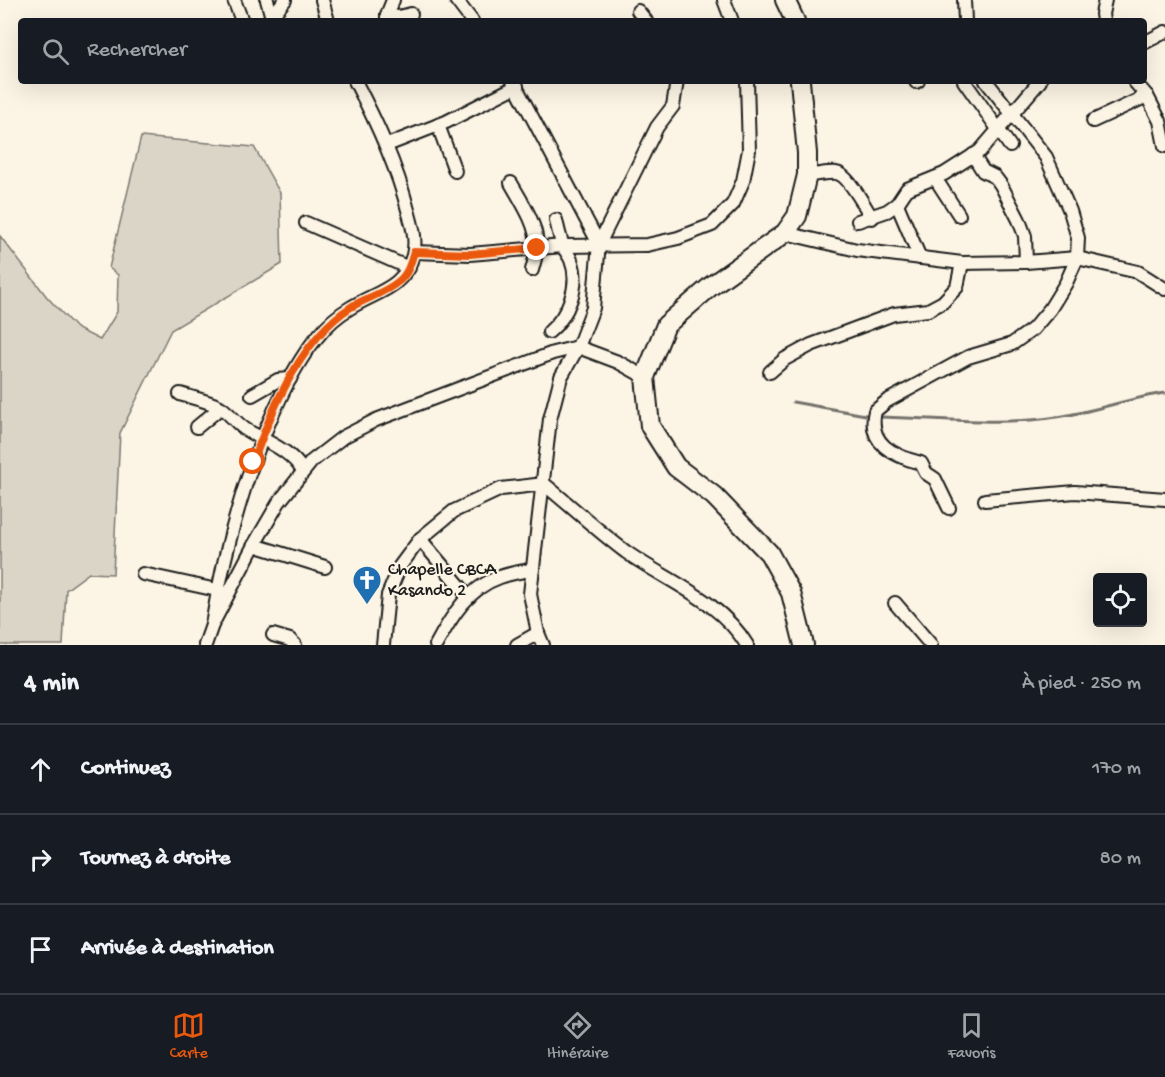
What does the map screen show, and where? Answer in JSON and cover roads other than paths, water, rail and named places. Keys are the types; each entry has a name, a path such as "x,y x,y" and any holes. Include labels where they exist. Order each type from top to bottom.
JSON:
{"highway":[{"path":"785,0 794,18"},
{"path":"800,84 807,175 797,216 785,233 711,286 666,325 645,377 650,426 676,467 714,496 769,553 791,593 804,645"}],"street":[{"path":"234,0 241,18"},
{"path":"267,0 271,18"},
{"path":"272,18 285,0"},
{"path":"322,0 327,18"},
{"path":"393,0 387,18 411,14"},
{"path":"456,0 470,18"},
{"path":"724,0 731,18"},
{"path":"964,0 965,18"},
{"path":"1102,18 1105,0"},
{"path":"1147,41 1165,32"},
{"path":"212,626 218,590 236,518 262,437 290,379 320,334 350,308 400,280 409,268 414,252 415,238 401,183 387,145 356,84"},
{"path":"387,145 438,125 513,84"},
{"path":"516,84 599,244"},
{"path":"543,645 538,633 530,594 550,419 561,377 578,347 592,308 599,244 657,127 673,106 677,84"},
{"path":"414,252 470,254 599,244 646,245 678,238 712,225 733,204 742,181 748,150 747,84"},
{"path":"966,84 1010,146"},
{"path":"949,508 935,479 926,473 921,463 888,449 873,430 874,416 886,401 968,357 1012,344 1033,329 1050,309 1066,283 1077,258 1078,238 1070,211 1046,158 988,84"},
{"path":"858,221 887,211 897,204 908,189 957,167 974,155 1037,84"},
{"path":"1137,84 1147,96 1160,121 1165,146"},
{"path":"1093,121 1147,96"},
{"path":"438,125 455,171"},
{"path":"974,155 983,171 995,177 1019,220 1025,236 1026,262"},
{"path":"807,175 837,173 843,175 859,195 872,218"},
{"path":"935,178 958,215"},
{"path":"511,183 531,221 537,248 532,270"},
{"path":"897,204 920,258"},
{"path":"549,332 560,322 573,291 572,266 562,246 556,220"},
{"path":"306,223 409,268"},
{"path":"785,233 857,250 962,263 1077,258 1138,272 1165,289"},
{"path":"770,372 785,358 811,345 894,314 928,310 943,302 957,287 962,263"},
{"path":"205,645 212,626 279,502 312,461 343,437 375,420 553,353 578,347 618,362 645,377"},
{"path":"252,395 278,380 290,379"},
{"path":"180,394 220,408 247,431 262,437 297,461 303,471"},
{"path":"197,427 220,408"},
{"path":"383,645 388,595 400,566 420,539 454,511 501,489 544,484 627,552 694,593 731,624 747,645"},
{"path":"985,500 1075,492 1165,499"},
{"path":"420,539 469,597"},
{"path":"254,545 326,567"},
{"path":"435,645 459,606 479,588 499,577 533,569"},
{"path":"143,574 218,590"},
{"path":"895,603 931,645"},
{"path":"517,645 538,633"},
{"path":"273,635 290,640 295,645"}],"waterway":[{"path":"878,417 990,421 1035,420 1071,415 1165,393"},
{"path":"793,402 871,416"}],"place":[{"name":"Chapelle CBCA Kasando 2","path":"367,606"}]}
